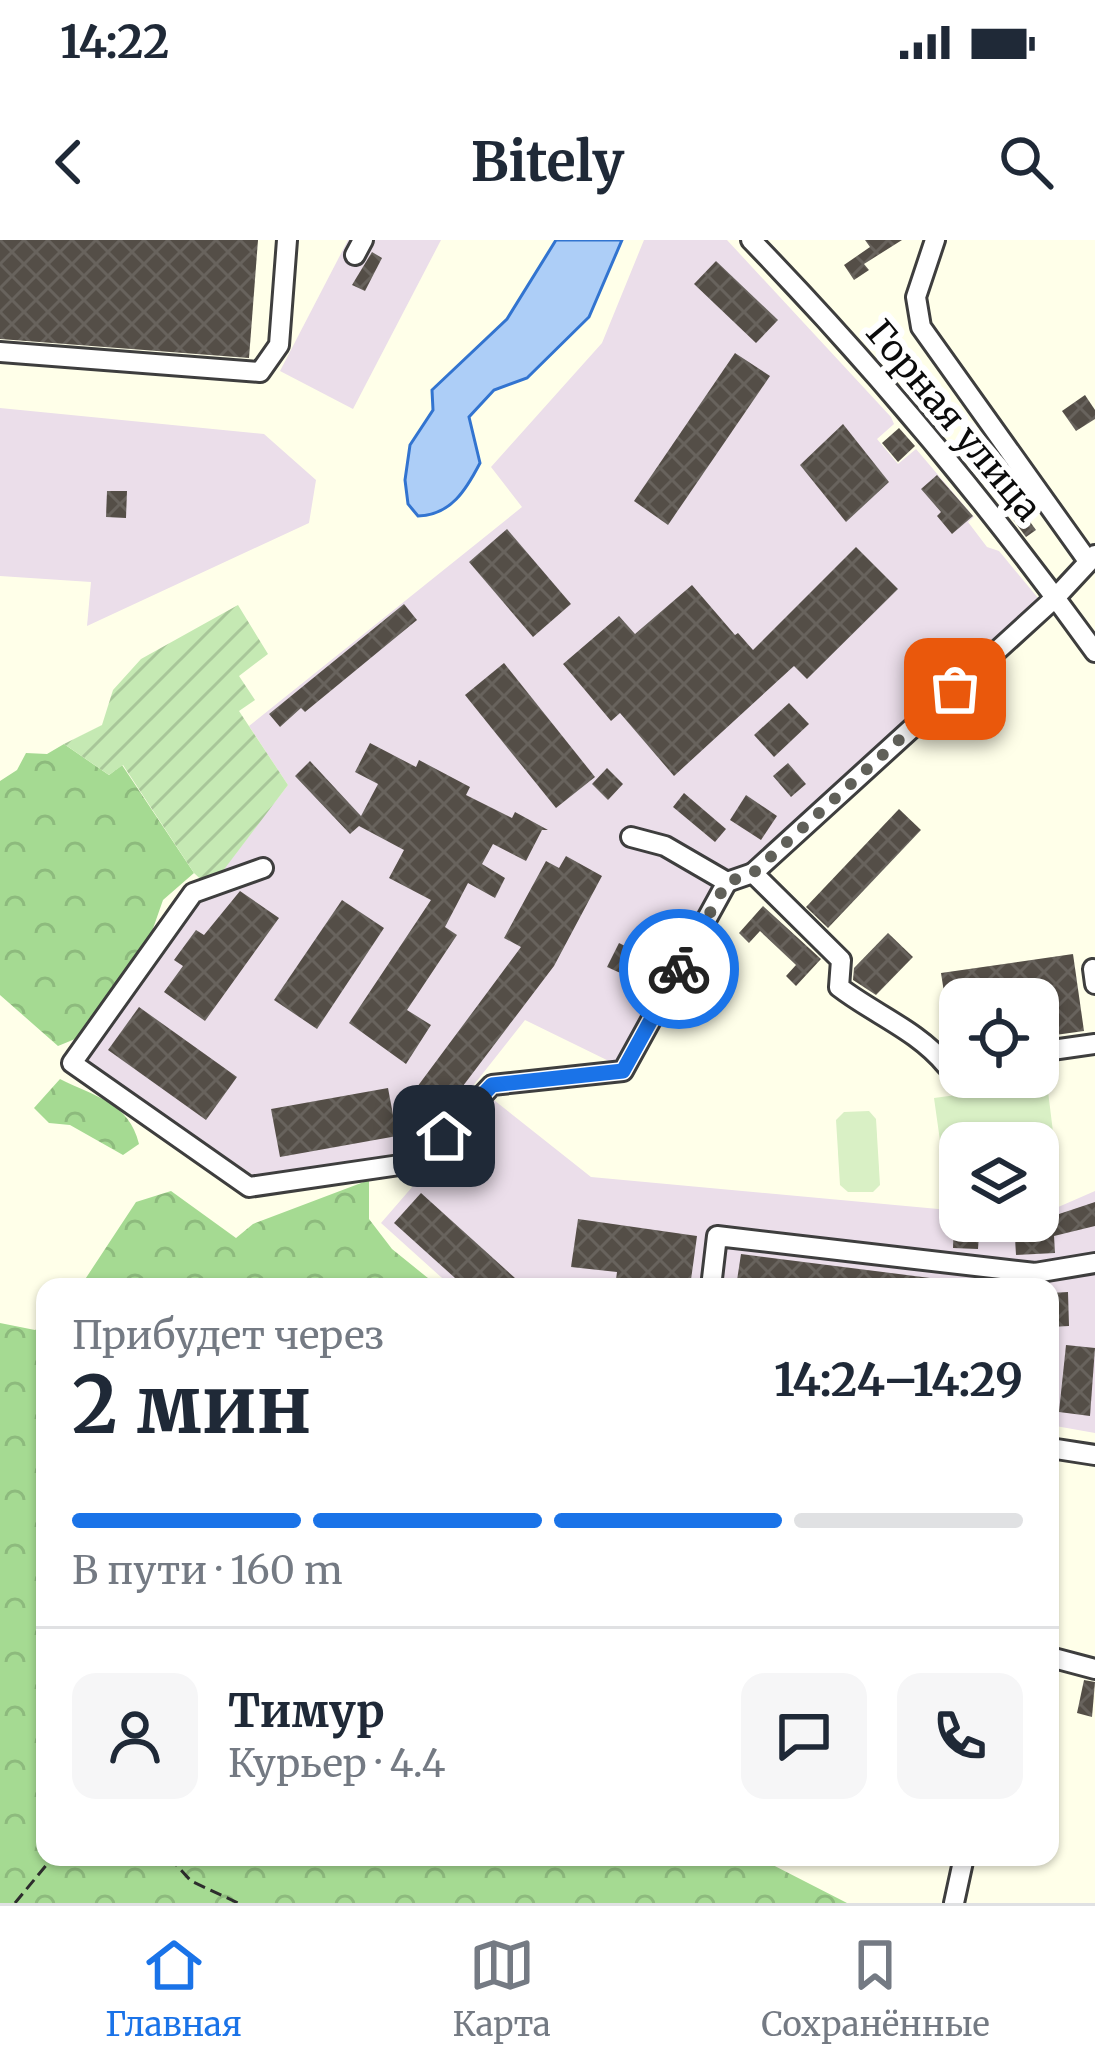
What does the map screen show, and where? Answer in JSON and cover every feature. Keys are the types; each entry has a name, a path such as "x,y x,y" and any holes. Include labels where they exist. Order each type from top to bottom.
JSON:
{"street":[{"path":"0,352 260,372 279,345 287,240"},
{"name":"Горная улица","path":"751,240 922,428 1095,652"},
{"path":"262,868 193,892 72,1063 248,1187 420,1162 492,1085 623,1071 727,882 753,873 1092,558 921,327 916,297 934,240"},
{"path":"631,837 665,846 727,882"},
{"path":"753,873 841,960 839,986 863,1006 880,1010 939,1059"},
{"path":"1059,1049 1095,1044"},
{"path":"712,1278 717,1236 1035,1273 1095,1263"},
{"path":"1059,1449 1095,1455"},
{"path":"1059,1659 1095,1669"},
{"path":"954,1903 962,1866"}],"path":[{"path":"15,1903 46,1866"},
{"path":"177,1866 191,1881 238,1903"}],"shaded area":[{"path":"348,240 441,240 353,409 280,371"},
{"path":"644,240 727,240 891,417 894,424 877,439 898,464 916,449 974,517 968,522 987,547 999,551 1038,598 746,870 713,886 617,1065 525,1020 424,1148 260,1180 80,1056 288,785 249,726 522,507 491,467 602,343"},
{"path":"0,408 264,434 316,480 309,523 87,626 91,582 0,576"},
{"path":"490,1097 591,1177 939,1209 939,1242 1059,1242 1059,1207 1095,1191 1095,1433 1059,1427 1059,1278 442,1278 381,1223"}],"green space":[{"path":"238,605 268,654 239,676 255,700 239,711 288,785 210,888 194,873 123,765 109,775 64,744 102,725 113,690 141,659"},
{"path":"64,744 109,775 122,765 194,873 163,900 142,960 75,1039 58,1046 0,995 0,781 17,770 26,753 47,754"},
{"path":"60,1079 119,1110 139,1144 123,1155 70,1125 49,1123 34,1108"},
{"path":"934,1098 1049,1098 1052,1122 939,1122 939,1134"},
{"path":"869,1111 876,1119 880,1185 873,1192 848,1192 840,1185 836,1120 844,1112"},
{"path":"369,1180 369,1219 392,1249 428,1278 86,1278 136,1202 171,1191 236,1238 253,1224"},
{"path":"0,1323 36,1329 36,1866 775,1866 847,1903 0,1903"}],"water":[{"path":"556,240 622,240 589,317 527,378 494,390 469,417 480,463 463,491 440,511 418,516 408,504 405,480 410,445 433,410 432,390 507,319"}],"building":[{"path":"0,240 258,240 249,358 0,339"},
{"path":"865,240 902,240 864,264 869,270 854,280 844,265 870,247"},
{"path":"372,252 382,258 365,291 352,285"},
{"path":"716,261 778,320 756,343 694,284"},
{"path":"735,353 770,376 668,525 634,501"},
{"path":"1085,395 1095,419 1076,431 1062,411"},
{"path":"843,424 889,482 846,522 800,465"},
{"path":"899,428 915,446 898,462 882,443"},
{"path":"975,446 1036,530 1026,537 965,454"},
{"path":"937,475 973,516 952,534 921,489"},
{"path":"107,491 127,491 126,518 106,517"},
{"path":"507,529 571,604 533,637 469,562"},
{"path":"856,547 898,589 807,679 794,666 674,776 620,713 611,721 563,664 619,616 635,634 692,585 753,650"},
{"path":"404,604 417,620 280,727 269,714"},
{"path":"504,663 595,777 556,808 465,695"},
{"path":"789,703 809,724 774,757 754,735"},
{"path":"370,743 416,767 419,760 470,787 466,795 512,818 515,812 548,830 542,830 526,861 493,844 482,864 505,878 495,898 468,883 445,927 457,935 407,1010 431,1025 406,1064 349,1023 431,900 389,878 404,850 359,826 350,834 295,776 310,761 361,816 378,784 355,772"},
{"path":"788,763 806,784 791,797 773,776"},
{"path":"607,768 623,784 608,800 592,784"},
{"path":"684,793 726,829 715,842 673,807"},
{"path":"746,795 777,816 761,840 730,820"},
{"path":"899,809 921,830 828,928 806,907"},
{"path":"566,856 602,876 554,966 425,1136 397,1114 521,947 504,938 546,861 559,868"},
{"path":"240,891 279,918 205,1021 164,992 183,966 174,960 196,930 204,935"},
{"path":"342,900 384,928 317,1029 274,1000"},
{"path":"763,906 821,959 796,986 786,976 796,965 760,931 749,943 739,933"},
{"path":"888,933 913,957 876,995 853,980 854,968"},
{"path":"619,943 639,953 627,976 607,967"},
{"path":"1073,954 1084,1031 1059,1034 1059,978 942,978 941,973"},
{"path":"139,1007 237,1077 206,1120 108,1050"},
{"path":"388,1088 397,1136 280,1157 271,1109"},
{"path":"421,1193 515,1278 455,1278 394,1223"},
{"path":"1095,1202 1095,1226 1059,1235 1059,1214"},
{"path":"578,1219 697,1236 691,1278 616,1278 617,1272 571,1267"},
{"path":"953,1242 978,1242 978,1249 953,1248"},
{"path":"1015,1242 1054,1242 1055,1253 1016,1255"},
{"path":"741,1254 930,1278 737,1278"},
{"path":"1059,1292 1068,1292 1069,1326 1059,1327"},
{"path":"1066,1345 1095,1348 1090,1416 1059,1412"},
{"path":"1084,1680 1095,1682 1092,1717 1077,1713"}],"way so far":[{"path":"679,969 727,882 753,873 955,689"}],"route":[{"path":"444,1136 492,1085 623,1071 679,969"}]}
